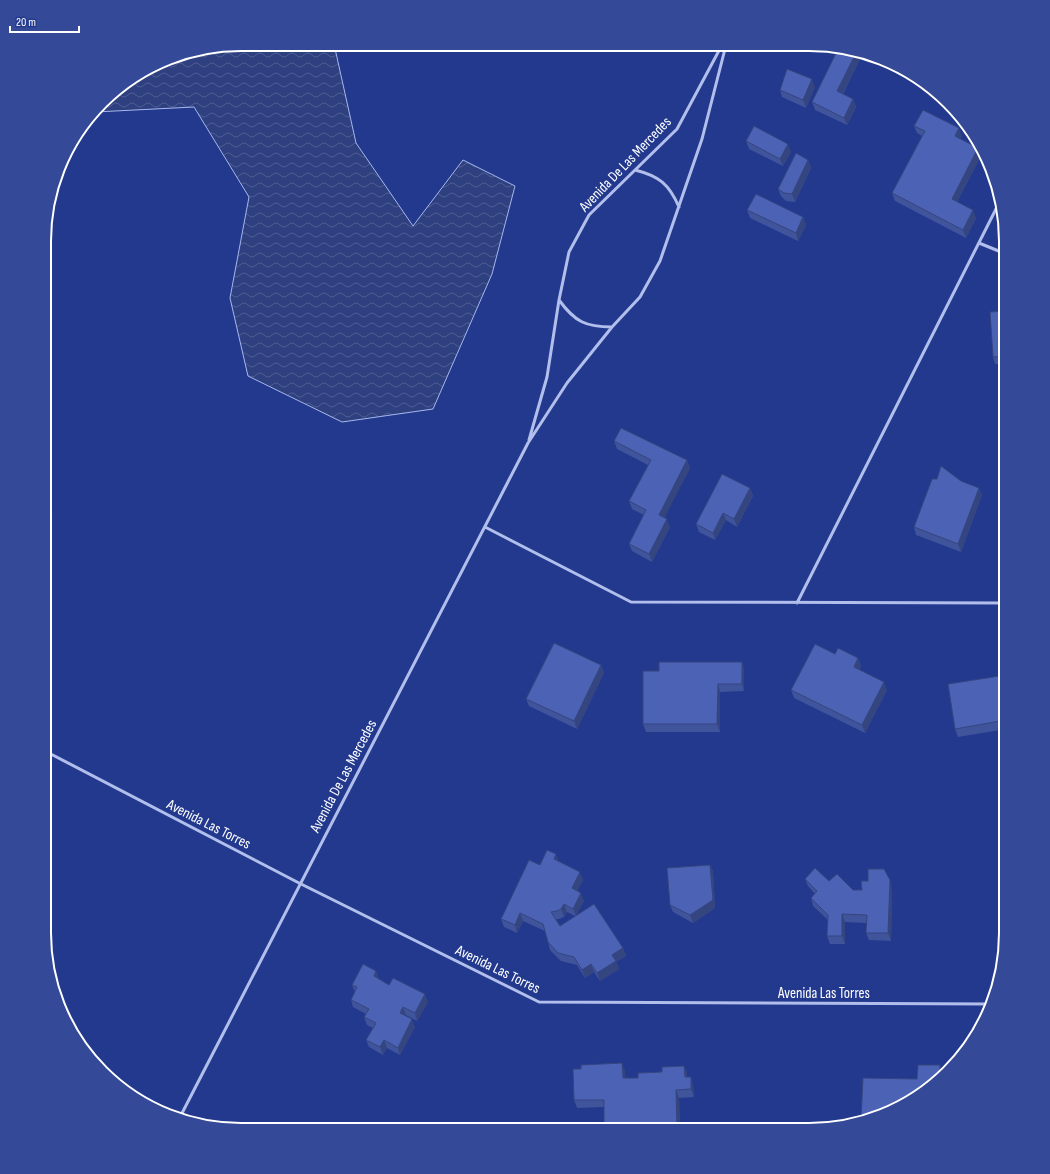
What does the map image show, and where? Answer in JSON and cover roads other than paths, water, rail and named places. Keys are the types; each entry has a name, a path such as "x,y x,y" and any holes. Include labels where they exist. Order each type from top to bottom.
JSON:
{"lane":[{"name":"Avenida De Las Mercedes","path":"528,444 547,377 559,300 569,252 589,215 677,129 719,51"},
{"name":"Avenida De Las Mercedes","path":"182,1114 299,883 528,444 567,384 612,327 640,298 660,261 702,139 724,51"},
{"path":"635,170 650,174 663,182 673,194 679,207"},
{"path":"798,603 996,209"},
{"path":"979,243 999,251"},
{"path":"559,300 568,313 581,322 597,327 612,327"},
{"path":"485,527 632,602 999,603"},
{"name":"Avenida Las Torres","path":"51,754 299,883 540,1002 986,1004"}],"water":[{"path":"228,51 336,51 356,143 413,226 463,160 515,186 492,274 433,409 342,422 248,376 230,298 249,197 194,107 102,112 125,90 146,76 168,65 192,57"}]}
